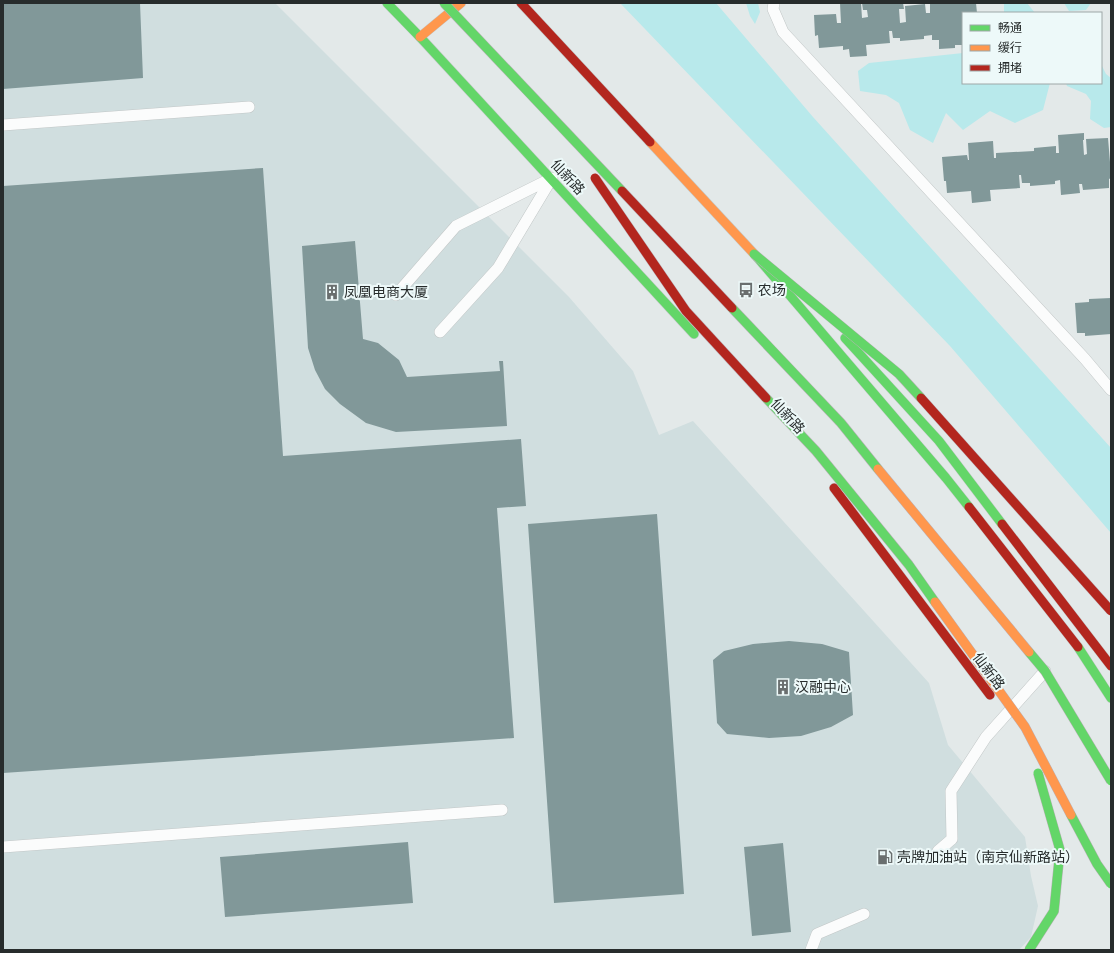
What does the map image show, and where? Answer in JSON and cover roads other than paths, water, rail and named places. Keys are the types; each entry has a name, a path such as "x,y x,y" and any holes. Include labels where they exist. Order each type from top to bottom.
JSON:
{"main road":[{"name":"仙新路","path":"387,3 701,342"},
{"name":"仙新路","path":"444,3 841,423 1045,672 1111,781"},
{"path":"420,37 461,3"},
{"path":"521,3 754,254 946,478 1081,651 1111,698"},
{"path":"559,124 686,311 816,451 909,565 1025,727 1097,864 1111,884"},
{"path":"754,254 899,374 1111,611"},
{"path":"772,258 939,441 1111,666"},
{"name":"仙新路","path":"829,482 1009,721"},
{"path":"1025,727 1060,850 1054,911 1029,950"},
{"path":"1030,755 1111,892"}],"lane":[{"path":"774,3 773,9 783,32 1085,359 1111,390"},
{"path":"3,125 249,107"},
{"path":"396,295 456,226 552,178 498,268 440,332"},
{"path":"938,851 952,839 951,791 986,737 1045,672"},
{"path":"3,847 502,810"},
{"path":"811,950 817,934 864,914"}],"place":[{"name":"农场","path":"746,290"},
{"name":"凤凰电商大厦","path":"332,292"},
{"name":"汉融中心","path":"783,687"},
{"name":"壳牌加油站（南京仙新路站）","path":"885,857"}]}
